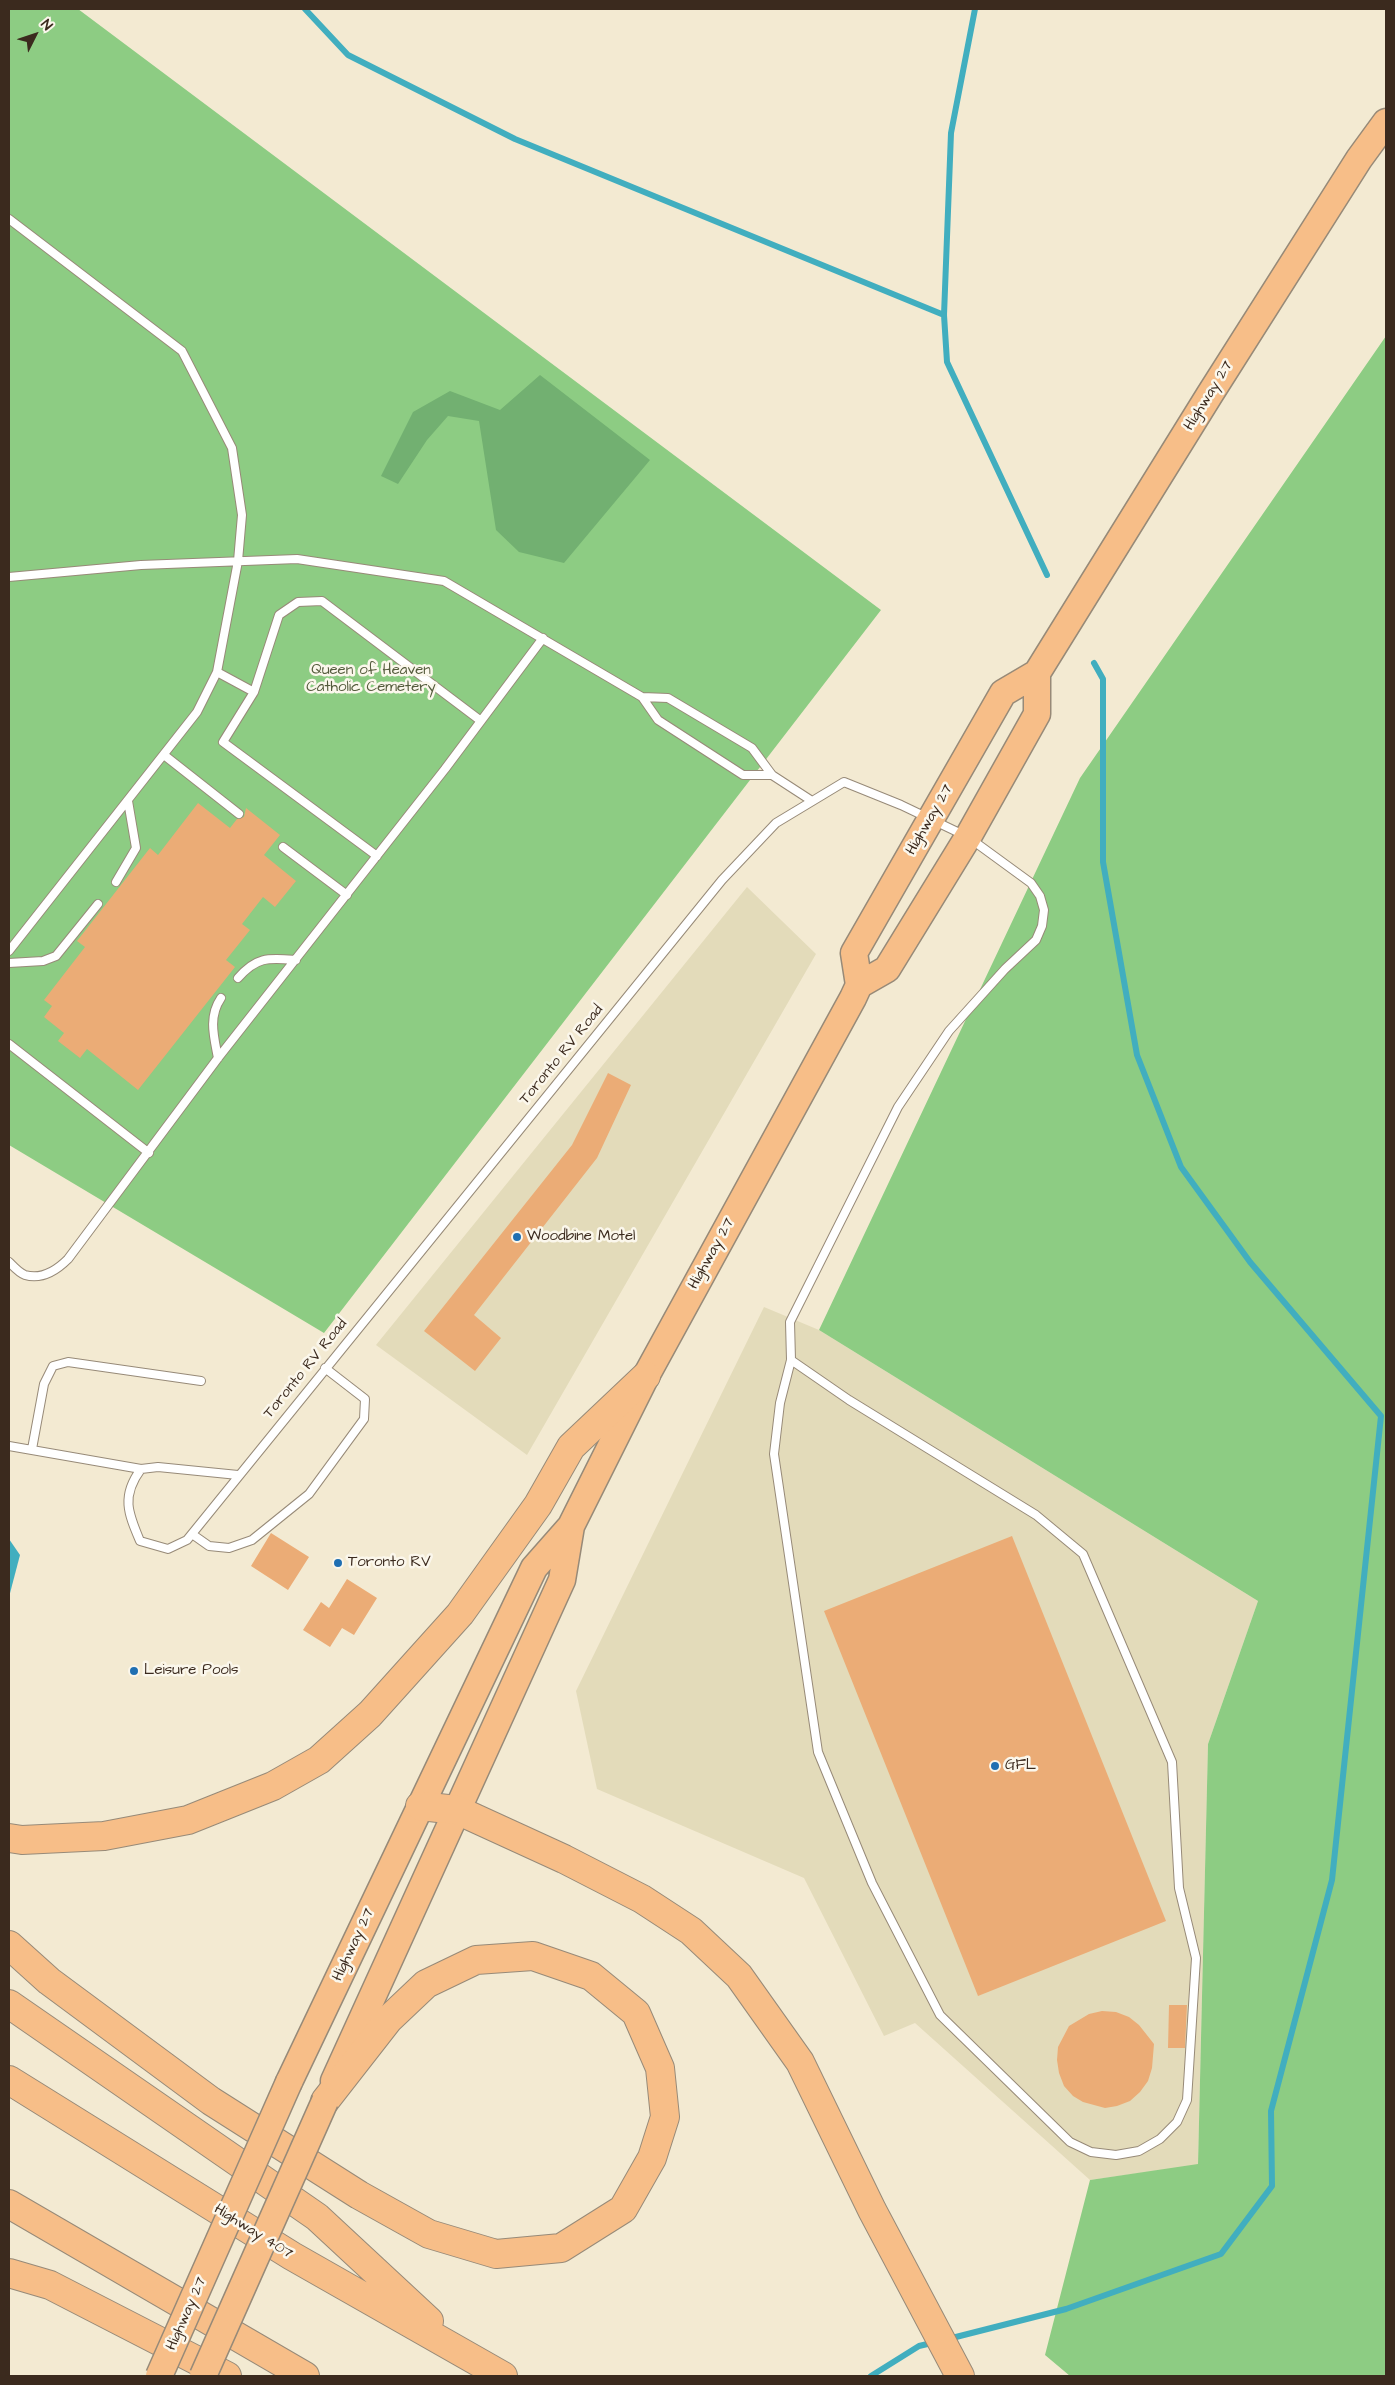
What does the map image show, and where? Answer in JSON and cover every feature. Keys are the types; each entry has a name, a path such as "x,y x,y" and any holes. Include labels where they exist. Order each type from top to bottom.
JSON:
{"highway":[{"path":"9,1838 22,1840 104,1836 188,1820 273,1786 319,1760 370,1714 460,1614 538,1505 571,1447 646,1376"},
{"path":"420,1806 457,1810 564,1859 642,1898 691,1931 738,1976 800,2062 872,2210 960,2376"},
{"path":"9,1946 49,1981 211,2101 350,2189 429,2234 496,2254 561,2248 623,2209 652,2158 665,2117 660,2068 636,2013 591,1976 533,1956 476,1960 426,1984 389,2019 325,2101"},
{"path":"9,2004 317,2216 461,2351"},
{"name":"Highway 407","path":"9,2080 292,2256 503,2376"},
{"path":"9,2204 305,2376"},
{"path":"9,2273 50,2285 227,2376"}],"main road":[{"name":"Highway 27","path":"159,2376 289,2082 534,1568 571,1526 646,1376 859,985 854,953 1003,693 1037,673 1210,394 1360,159 1386,122"},
{"path":"859,985 888,969 968,837 1037,714 1037,673"},
{"name":"Highway 27","path":"203,2376 325,2101 562,1580 571,1526"}],"lane":[{"path":"9,220 182,351 232,448 242,515 238,561 217,672 197,712 9,951"},
{"path":"9,578 141,565 298,559 444,580 642,698 658,720 743,774 772,775"},
{"path":"377,856 223,742 254,692 279,615 298,602 322,601 482,721"},
{"path":"9,1262 24,1275 44,1275 56,1270 68,1259 149,1153 218,1058 348,894 544,638"},
{"path":"217,672 254,692"},
{"path":"642,698 668,698 752,748 772,775 812,801"},
{"path":"164,754 239,814"},
{"name":"Toronto RV Road","path":"141,1470 132,1481 128,1512 140,1541 168,1549 186,1540 192,1534 722,880 776,823 844,782 968,837 1031,883 1040,896 1044,910 1042,926 1036,940 1005,969 948,1031 898,1107 790,1322 791,1360 780,1403 774,1454 818,1752 872,1883 940,2015 1070,2142 1092,2152 1116,2155 1139,2151 1160,2139 1177,2122 1187,2100 1196,1958 1179,1888 1172,1762 1083,1554 1036,1515 849,1400 791,1360"},
{"path":"116,882 136,848 128,801"},
{"path":"283,847 348,894"},
{"path":"9,963 42,962 56,956 98,904"},
{"path":"238,978 247,968 260,960 296,960"},
{"path":"218,1058 212,1027 215,1008 221,998"},
{"path":"9,1044 149,1153"},
{"path":"32,1449 44,1384 53,1366 68,1362 201,1381"},
{"path":"192,1534 209,1546 229,1548 252,1540 310,1494 364,1419 365,1399 325,1368"},
{"path":"9,1446 141,1470 158,1466 238,1475"}],"shaded area":[{"path":"747,887 816,954 527,1455 376,1345"},
{"path":"764,1307 819,1330 1258,1601 1208,1744 1198,2165 1090,2180 915,2023 884,2036 804,1878 597,1789 576,1691"}],"green space":[{"name":"Queen of Heaven Catholic Cemetery","path":"9,9 78,9 881,610 324,1333 9,1145"},
{"path":"1386,336 1386,2376 1070,2376 1045,2355 1090,2180 1198,2164 1208,1744 1258,1601 819,1330 1080,778"},
{"path":"540,375 650,460 564,563 519,552 496,530 479,421 448,416 427,440 398,484 381,476 413,412 450,391 500,410"}],"water":[{"path":"9,1539 20,1555 9,1597"}],"building":[{"path":"198,803 230,828 237,819 244,817 246,808 280,835 264,855 296,881 275,907 263,897 242,924 250,930 226,960 235,967 138,1090 87,1049 80,1058 58,1041 64,1033 44,1017 52,1006 44,1000 85,947 77,941 150,848 158,855"},
{"name":"Woodbine Motel","path":"608,1073 631,1085 597,1158 474,1315 501,1338 475,1371 424,1331 572,1145"},
{"path":"271,1533 309,1557 288,1590 251,1566"},
{"name":"GFL","path":"1012,1536 1166,1921 978,1996 824,1611"},
{"path":"347,1579 377,1598 354,1635 342,1628 330,1647 303,1630 321,1602 329,1608"},
{"path":"1169,2005 1187,2005 1185,2048 1168,2048"},
{"path":"1102,2011 1116,2012 1129,2017 1139,2025 1154,2044 1152,2068 1148,2081 1140,2092 1130,2101 1105,2108 1083,2102 1073,2096 1064,2086 1057,2060 1058,2047 1069,2026 1089,2014"}],"waterway":[{"path":"305,9 348,55 515,139 944,315"},
{"path":"975,9 951,133 944,315 947,362 1047,575"},
{"path":"948,2339 1066,2309 1221,2254 1272,2186 1271,2111 1332,1880 1381,1416 1250,1262 1181,1167 1137,1055 1103,862 1103,679 1094,663"},
{"path":"871,2376 919,2346 936,2342"}],"place":[{"name":"Woodbine Motel","path":"517,1237"},
{"name":"Toronto RV","path":"338,1563"},
{"name":"Leisure Pools","path":"134,1671"},
{"name":"GFL","path":"995,1766"}]}
